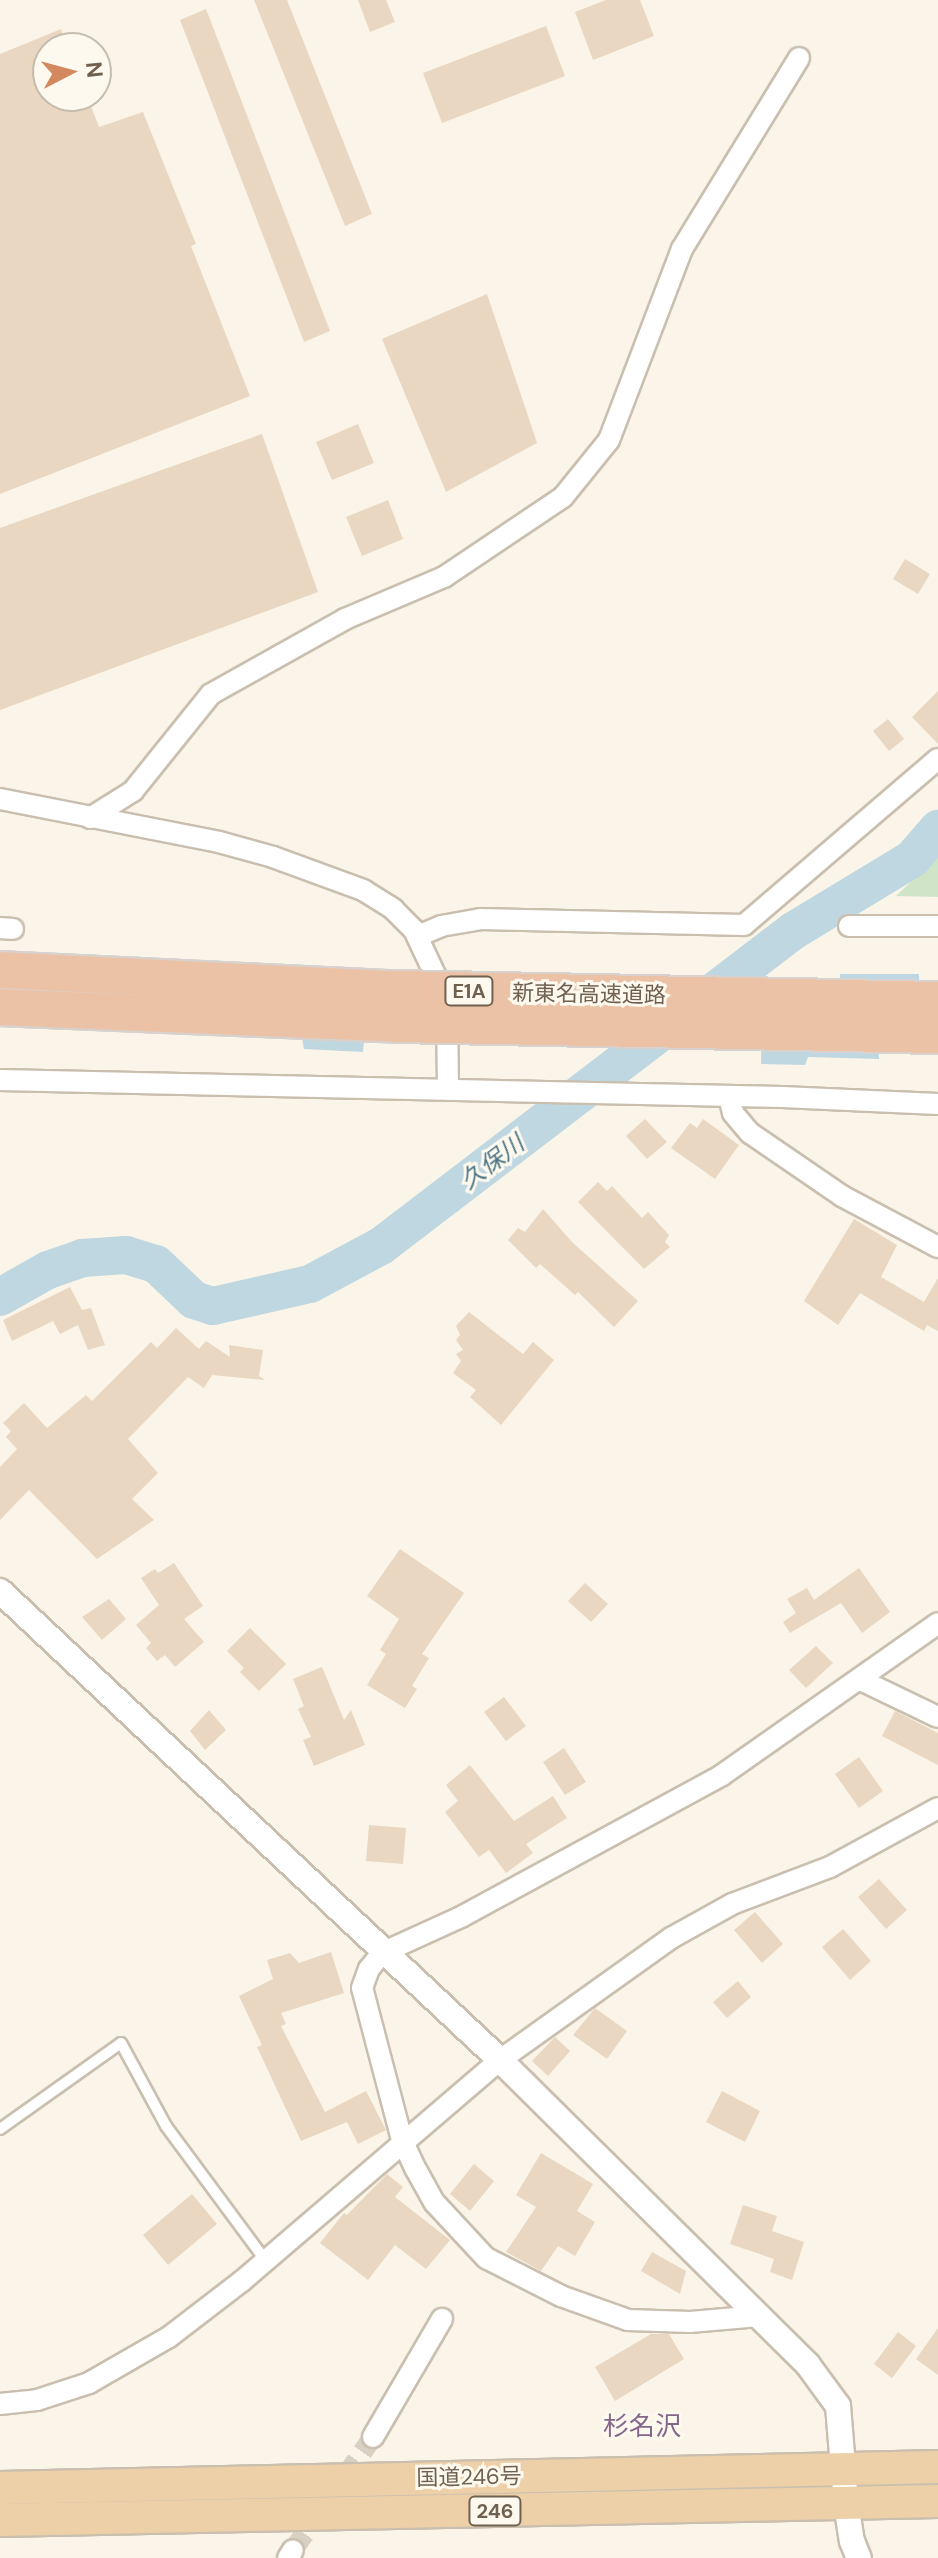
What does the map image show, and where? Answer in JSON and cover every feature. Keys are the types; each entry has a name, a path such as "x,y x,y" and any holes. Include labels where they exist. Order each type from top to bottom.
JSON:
{"highway":[{"name":"新東名高速道路","path":"0,970 395,989 938,1000"},
{"name":"新東名高速道路","path":"0,1007 398,1024 938,1035"},
{"name":"国道246号","path":"0,2488 938,2467"},
{"name":"国道246号","path":"0,2520 938,2501"}],"street":[{"path":"90,818 133,791 211,694 345,619 444,577 563,497 609,440 682,249 799,58"},
{"path":"418,936 450,923 480,919 744,925 938,759"},
{"path":"0,799 219,842 328,875 363,890 393,909 418,936 440,985 447,1014 448,1090"},
{"path":"849,926 938,926"},
{"path":"0,1080 729,1096 938,1104"},
{"path":"729,1096 733,1113 750,1133 842,1196 938,1247"},
{"path":"0,1591 382,1953 500,2060 808,2365 838,2406 846,2504 852,2541 859,2558"},
{"path":"759,2316 690,2322 628,2320 549,2290 486,2258 434,2202 402,2140 362,1988 369,1969 382,1953 461,1917 722,1775 938,1623"},
{"path":"861,1680 938,1717"},
{"path":"0,2404 37,2400 89,2383 169,2337 265,2260 402,2140 500,2060 671,1938 732,1904 830,1867 938,1808"},
{"path":"373,2437 442,2319"}],"lane":[{"path":"0,2129 121,2043 166,2126 265,2260"}],"green space":[{"path":"938,856 938,897 896,896"}],"water":[{"path":"840,974 919,974 919,1009 877,1009 879,1059 808,1057 805,1065 761,1064 762,1016 840,1020"},
{"path":"367,1010 363,1052 304,1049 302,1038 261,1036"}],"building":[{"path":"254,0 287,0 372,214 345,226"},
{"path":"358,0 386,0 395,22 370,32"},
{"path":"606,0 640,0 654,36 593,60 575,12"},
{"path":"206,9 330,331 304,342 180,20"},
{"path":"546,26 565,76 442,123 423,73"},
{"path":"32,41 32,112 93,112 99,127 143,112 196,244 191,246 250,396 0,494 0,54"},
{"path":"487,294 537,443 446,492 382,339"},
{"path":"358,424 374,463 332,480 316,442"},
{"path":"262,434 318,592 0,710 0,528"},
{"path":"388,500 403,539 362,556 346,517"},
{"path":"905,559 930,574 918,594 893,579"},
{"path":"938,691 938,744 912,717"},
{"path":"888,719 904,739 889,751 873,731"},
{"path":"645,1119 667,1142 647,1159 626,1136"},
{"path":"703,1119 739,1145 715,1179 671,1148 690,1123 697,1128"},
{"path":"598,1182 607,1191 612,1186 642,1218 648,1212 669,1235 665,1242 670,1247 644,1269 578,1202"},
{"path":"543,1209 573,1243 638,1301 614,1327 578,1292 575,1295 540,1264 536,1268 508,1240 518,1228 525,1232"},
{"path":"854,1219 897,1245 881,1277 924,1302 938,1278 938,1331 927,1325 924,1331 860,1293 838,1325 804,1301"},
{"path":"70,1287 82,1310 91,1308 105,1345 88,1350 78,1325 60,1334 53,1321 12,1341 3,1320"},
{"path":"469,1312 523,1354 533,1342 554,1360 501,1425 470,1397 476,1390 453,1373 461,1361 456,1354 463,1350 456,1340 460,1335 456,1326"},
{"path":"176,1328 199,1349 206,1341 230,1357 229,1345 263,1350 259,1376 265,1380 212,1375 204,1388 188,1377 128,1439 158,1473 132,1499 154,1520 97,1559 29,1490 0,1520 0,1467 17,1449 6,1437 11,1431 3,1423 24,1403 47,1428 86,1395 92,1401 151,1342 157,1348"},
{"path":"400,1549 464,1593 422,1654 429,1658 412,1686 417,1689 405,1708 367,1685 386,1654 380,1650 399,1619 367,1596"},
{"path":"174,1563 203,1606 184,1619 204,1642 175,1667 165,1655 157,1661 146,1648 151,1643 136,1625 159,1605 141,1578 155,1569 158,1573"},
{"path":"859,1568 890,1612 862,1633 841,1603 790,1633 783,1622 796,1613 787,1599 807,1588 814,1600"},
{"path":"585,1583 608,1604 591,1622 568,1601"},
{"path":"109,1599 126,1619 102,1640 82,1617"},
{"path":"250,1628 286,1664 259,1691 240,1672 244,1668 227,1651"},
{"path":"816,1646 833,1663 806,1688 789,1670"},
{"path":"322,1667 344,1720 351,1710 365,1745 314,1766 303,1740 311,1737 298,1709 304,1706 293,1679"},
{"path":"504,1697 526,1726 506,1741 484,1712"},
{"path":"209,1710 226,1730 205,1750 190,1731"},
{"path":"895,1711 938,1733 938,1765 882,1736"},
{"path":"564,1748 586,1782 565,1795 543,1762"},
{"path":"859,1757 883,1791 859,1808 835,1774"},
{"path":"470,1765 514,1821 553,1796 567,1818 526,1844 533,1853 506,1873 489,1850 479,1857 445,1812 458,1801 446,1785"},
{"path":"369,1825 406,1828 403,1864 366,1861"},
{"path":"879,1879 907,1910 886,1929 858,1897"},
{"path":"755,1912 783,1944 762,1963 734,1930"},
{"path":"843,1929 871,1961 850,1980 822,1947"},
{"path":"331,1952 344,1993 281,2013 286,2024 281,2026 325,2112 366,2091 386,2130 358,2144 347,2122 301,2141 257,2047 262,2045 239,1996 273,1979 267,1960 290,1953 299,1963"},
{"path":"738,1981 751,1997 727,2018 713,2002"},
{"path":"595,2008 627,2031 607,2059 573,2035"},
{"path":"555,2037 570,2051 548,2076 532,2061"},
{"path":"722,2091 760,2111 745,2142 706,2122"},
{"path":"541,2153 593,2184 577,2211 595,2222 575,2256 558,2246 541,2271 506,2252 536,2207 516,2195"},
{"path":"474,2164 494,2181 470,2211 450,2194"},
{"path":"387,2174 403,2187 395,2197 450,2240 426,2269 395,2245 368,2280 320,2243 344,2213 347,2215"},
{"path":"192,2194 217,2224 168,2265 143,2235"},
{"path":"743,2205 777,2216 772,2231 804,2242 792,2280 770,2272 774,2259 730,2244"},
{"path":"652,2252 686,2271 680,2294 641,2271"},
{"path":"938,2328 938,2375 916,2359"},
{"path":"898,2332 916,2346 892,2378 874,2364"},
{"path":"651,2334 669,2334 684,2359 615,2401 595,2367"}],"waterway":[{"name":"久保川","path":"0,1297 48,1270 82,1258 126,1255 156,1264 194,1300 213,1306 310,1284 381,1246 793,931 912,859 938,829"}],"tunnel":[{"path":"293,2550 373,2437"}],"district":[{"name":"杉名沢","path":"642,2427"}]}
